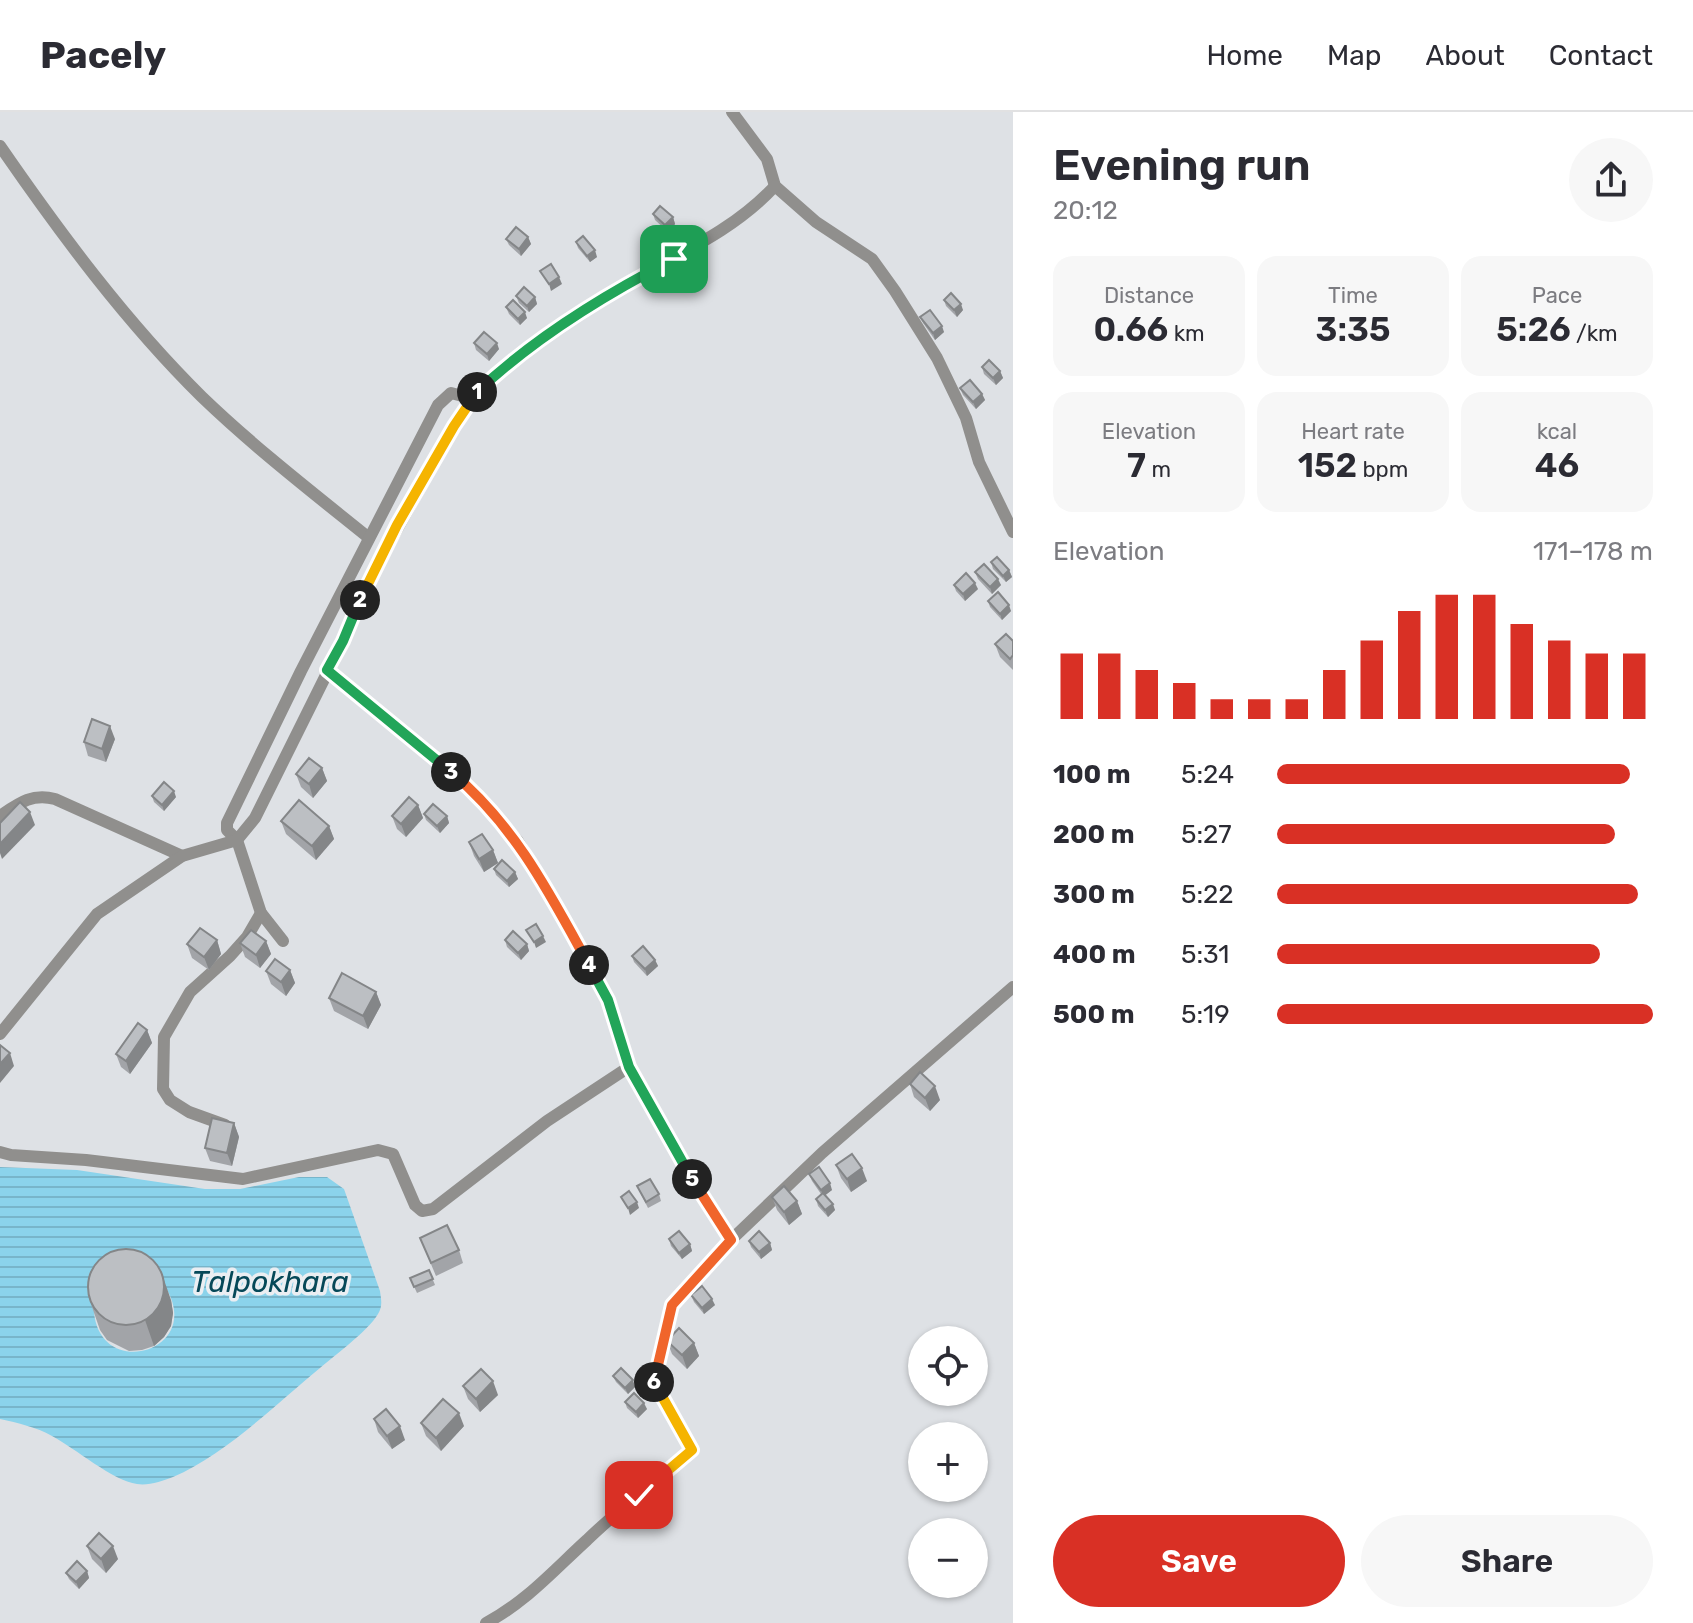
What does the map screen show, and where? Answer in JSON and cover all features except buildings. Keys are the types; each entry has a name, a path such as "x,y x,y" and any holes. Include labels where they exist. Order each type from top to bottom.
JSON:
{"street":[{"path":"732,112 767,159 775,186 816,222 872,259 895,291 937,358 966,418 979,462 1013,532"},
{"path":"0,146 153,345 202,397 300,484 369,538"},
{"path":"0,1034 97,914 182,856 237,840 255,818 343,641 366,585 470,398 563,325 626,284 720,233 753,209 775,186"},
{"path":"283,941 261,913 237,840 227,830 227,823 438,405 451,393 470,398"},
{"path":"327,670 467,786 517,840 550,893 608,1000 629,1067 683,1164 731,1240"},
{"path":"0,816 16,804 39,794 182,856"},
{"path":"227,1126 189,1112 170,1100 163,1089 164,1037 190,992 230,956 247,937 261,913"},
{"path":"486,1623 505,1613 546,1582 587,1540 692,1450 654,1382 672,1305 731,1240 822,1153 1013,987"},
{"path":"0,1152 243,1179 378,1150 393,1154 415,1205 422,1211 433,1209 547,1121 629,1067"}],"water":[{"name":"Talpokhara","path":"0,1167 77,1170 205,1189 240,1189 299,1177 327,1177 344,1189 380,1291 380,1311 351,1342 250,1428 212,1456 169,1479 137,1484 106,1471 46,1433 0,1419","holes":["166,1288 174,1310 172,1328 162,1342 146,1350 129,1352 113,1346 100,1333 94,1312"]}],"route":[{"path":"639,1495 692,1450 654,1382 672,1305 731,1240 683,1164 629,1067 608,1000 550,893 517,840 467,786 327,670 397,525 470,398 563,325 626,284 674,259"}]}
